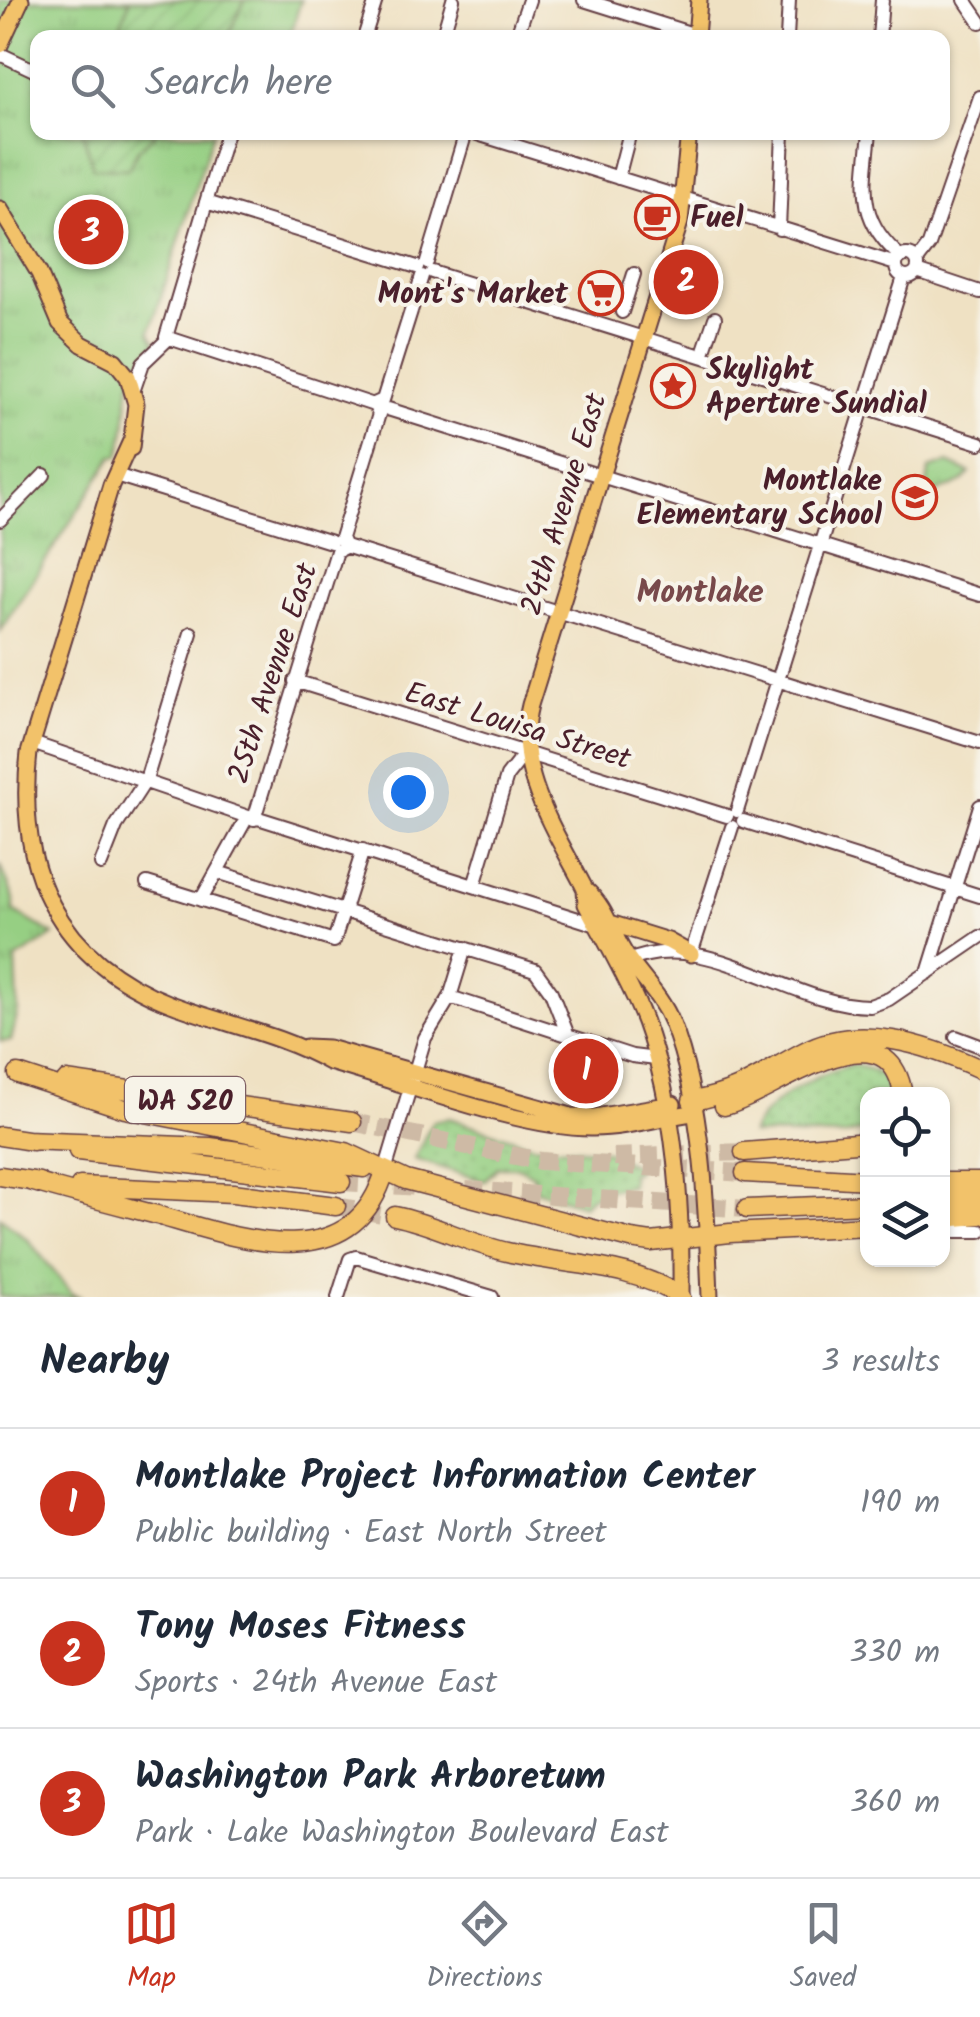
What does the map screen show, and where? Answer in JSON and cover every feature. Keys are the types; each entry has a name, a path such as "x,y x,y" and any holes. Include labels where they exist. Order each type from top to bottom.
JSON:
{"highway":[{"path":"692,1107 738,1091 806,1050 843,1037 902,1042 975,1067"},
{"path":"692,1107 747,1101 827,1057 844,1052 881,1059 895,1072 900,1087"},
{"path":"9,1073 125,1110 346,1152 385,1172"},
{"name":"WA 520","path":"9,1073 352,1122"},
{"name":"WA 520","path":"0,1136 108,1157 341,1182"},
{"path":"25,1140 210,1148 385,1172 616,1236 651,1242 705,1235 860,1229"},
{"path":"744,1152 860,1143"},
{"path":"16,1179 245,1240 284,1246 322,1238 356,1218 380,1187 385,1172"},
{"path":"745,1172 860,1179"},
{"path":"16,1179 232,1193 336,1206"},
{"path":"950,1200 980,1198"},
{"path":"746,1209 860,1204"},
{"path":"395,1216 425,1222 508,1252 657,1281 681,1297"},
{"path":"950,1219 975,1223"}],"main road":[{"path":"0,45 21,0"},
{"path":"696,30 699,0"},
{"name":"24th Avenue East","path":"526,754 527,717 684,199 688,140"},
{"path":"0,209 33,262 60,324 82,344 114,361 134,389 131,442 122,477 110,496"},
{"path":"131,442 110,496 40,720 24,787 28,843 52,905 108,970 166,1002 304,1047 328,1048 516,1116 574,1127 603,1127 692,1107"},
{"path":"526,754 532,779 585,890 598,900 656,1059 668,1110 681,1297"},
{"path":"604,924 691,954"},
{"path":"624,964 643,974 672,1024 692,1107 710,1297"}],"street":[{"path":"367,30 376,0"},
{"path":"445,30 454,0"},
{"path":"519,30 529,0"},
{"path":"584,0 677,30"},
{"path":"787,30 789,0"},
{"path":"880,30 882,0"},
{"path":"964,0 980,22"},
{"path":"0,54 30,67"},
{"path":"691,954 907,266 930,245 980,97"},
{"path":"170,340 166,328 225,140"},
{"name":"25th Avenue East","path":"202,900 249,814 295,681 424,269 474,140"},
{"path":"499,140 980,292"},
{"path":"618,178 628,140"},
{"path":"779,229 783,140"},
{"path":"870,140 866,208 880,237 907,266"},
{"path":"206,202 980,444"},
{"path":"622,312 634,274"},
{"path":"702,356 715,318"},
{"path":"134,389 143,363 170,340"},
{"path":"170,340 980,595"},
{"path":"0,520 44,475"},
{"path":"122,477 980,743"},
{"path":"101,864 116,826 146,780 190,633"},
{"name":"East Louisa Street","path":"295,681 980,896"},
{"path":"32,752 146,780 604,924"},
{"name":"24th Avenue East","path":"474,886 508,776 526,754"},
{"path":"928,972 980,806"},
{"path":"146,883 334,941 362,850"},
{"path":"217,872 535,970 551,992 567,1033"},
{"path":"624,964 656,952 691,954 870,1006 980,936"},
{"path":"385,1172 432,1021 450,997 465,948"},
{"path":"450,997 632,1056 656,1059"},
{"path":"956,1038 980,1046"},
{"path":"950,1230 975,1223"},
{"path":"338,1297 350,1260 369,1259 492,1297"}],"green space":[{"path":"0,0 301,0 292,30 30,30 30,140 211,140 150,332 156,343 135,370 131,383 119,456 113,456 0,631"},
{"path":"130,0 245,0 231,30 119,30"},
{"path":"85,140 149,140 128,169 93,168"},
{"path":"948,463 970,473 962,482 926,497 929,469"},
{"path":"0,864 14,899 14,911 54,935 16,959 18,1011 11,1041 0,1041"},
{"path":"850,1065 864,1067 876,1072 888,1087 860,1087 860,1131 844,1136 751,1134 758,1121 780,1100"},
{"path":"449,1118 533,1145 607,1151 637,1167 636,1172 631,1173 631,1186 606,1190 606,1195 591,1197 583,1205 536,1190 533,1175 518,1167 498,1167 484,1181 414,1159 432,1122"},
{"path":"0,1217 29,1241 72,1294 81,1297 0,1297"}],"tunnel":[{"path":"352,1122 540,1161 745,1173"},
{"path":"614,1157 744,1152"},
{"path":"341,1182 420,1187"},
{"path":"466,1190 747,1209"},
{"path":"336,1206 395,1216"}],"place":[{"name":"Fuel","path":"657,217"},
{"name":"Washington Park Arboretum","path":"91,232"},
{"name":"Tony Moses Fitness","path":"686,282"},
{"name":"Mont's Market","path":"601,293"},
{"name":"Skylight Aperture Sundial","path":"673,386"},
{"name":"Montlake Elementary School","path":"915,497"},
{"name":"Montlake Project Information Center","path":"586,1071"}],"district":[{"name":"Montlake","path":"700,591"}]}
